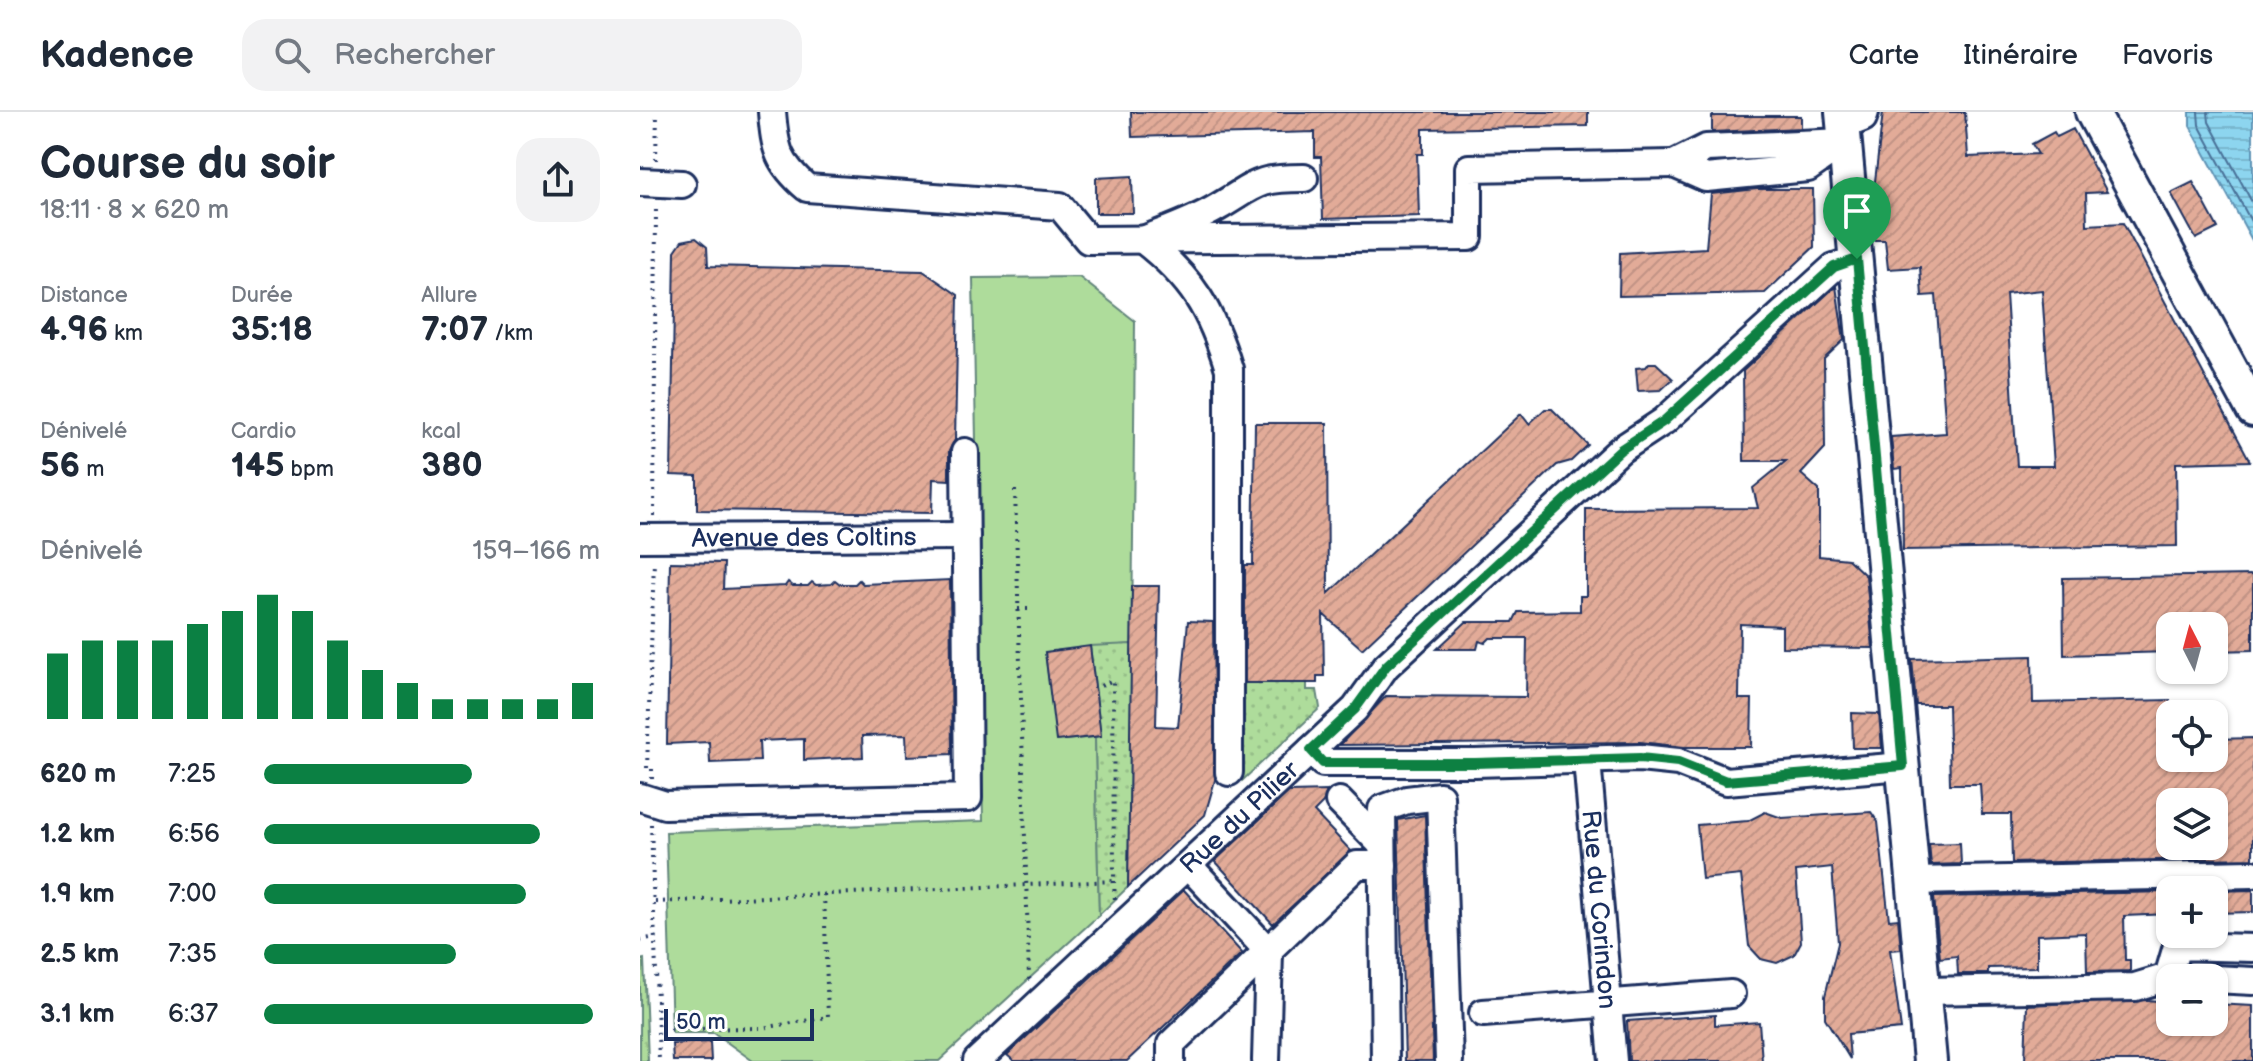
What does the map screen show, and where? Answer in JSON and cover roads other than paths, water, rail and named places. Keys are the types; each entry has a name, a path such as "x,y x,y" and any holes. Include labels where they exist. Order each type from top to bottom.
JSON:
{"main road":[{"path":"2092,112 2253,410"},
{"path":"1849,123 1857,259 1930,1061"}],"street":[{"path":"772,112 774,143 784,169 807,188 1060,206 1088,240 1469,237 1469,168 1674,164 1706,148 1849,123"},
{"path":"1143,240 1219,207 1242,189 1271,178 1304,178"},
{"path":"648,182 682,184"},
{"path":"1143,240 1175,265 1198,293 1211,316 1229,369 1229,772"},
{"name":"Rue du Pilier","path":"982,1059 1355,709 1386,666 1620,450 1664,421 1834,267 1857,259"},
{"path":"645,804 968,798 965,452"},
{"name":"Avenue des Coltins","path":"647,538 966,536"},
{"path":"1311,750 1323,763 1640,758 1678,762 1726,781 1903,766"},
{"name":"Rue du Corindon","path":"1587,760 1613,1061"},
{"path":"1385,1061 1382,809 1407,800 1440,796 1449,1061"},
{"path":"1339,801 1382,855"},
{"path":"1171,1061 1171,1044 1357,865 1382,855"},
{"path":"1189,866 1269,952 1266,1061"},
{"path":"1914,881 2253,874"},
{"path":"2176,964 2177,946 2253,948"},
{"path":"2228,980 2253,981"},
{"path":"1925,991 2135,987 2156,982"},
{"path":"1483,1013 1731,994"}],"water":[{"path":"2190,112 2253,112 2253,242 2190,126"}]}
